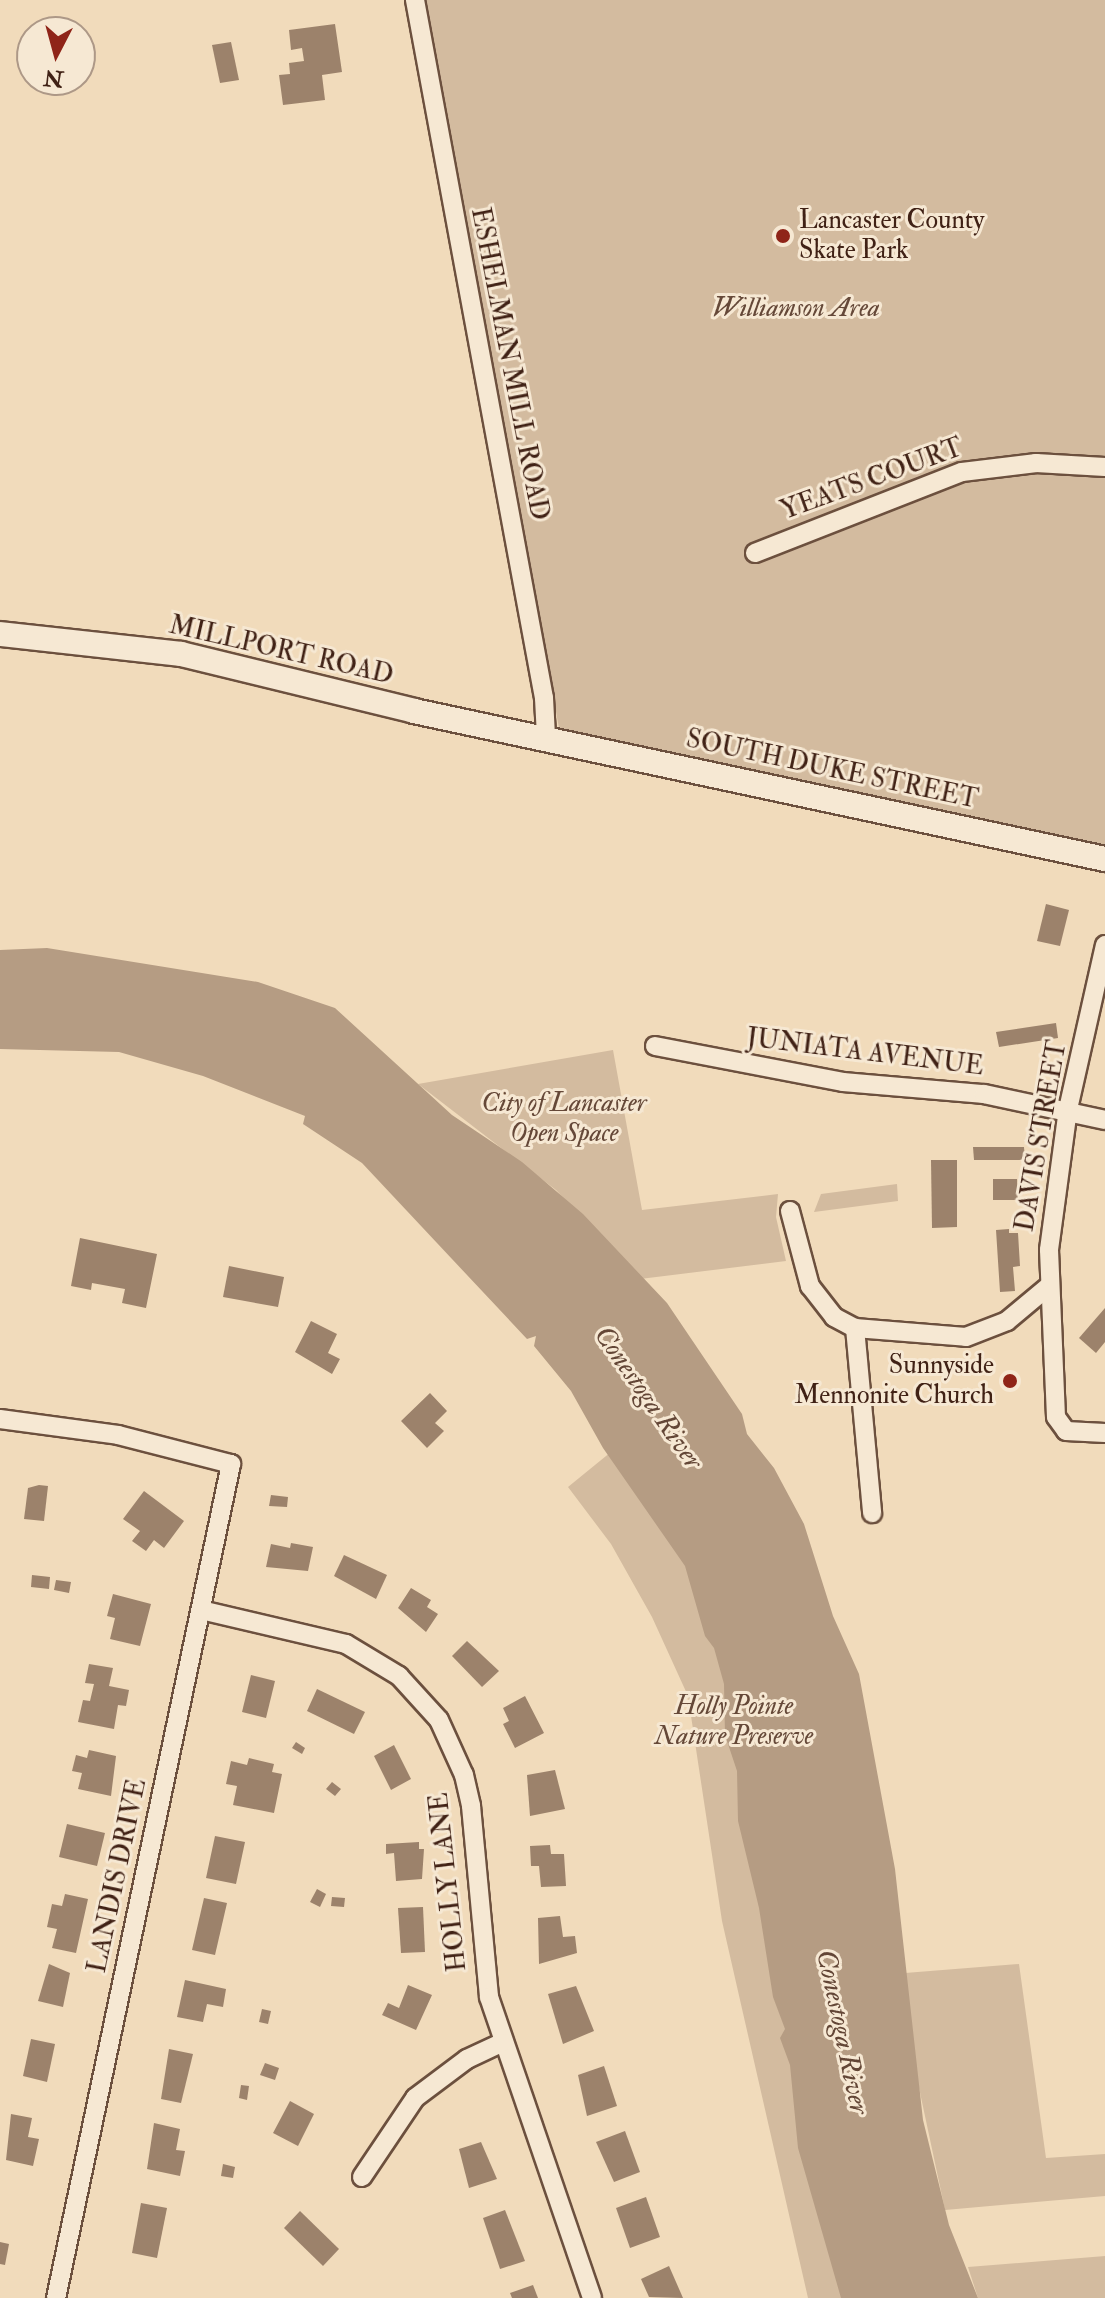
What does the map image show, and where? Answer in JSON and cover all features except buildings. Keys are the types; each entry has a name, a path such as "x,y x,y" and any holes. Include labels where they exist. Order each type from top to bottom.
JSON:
{"main road":[{"name":"MILLPORT ROAD","path":"0,634 181,654 425,714 546,737"},
{"name":"SOUTH DUKE STREET","path":"546,737 1105,859"}],"street":[{"name":"ESHELMAN MILL ROAD","path":"415,0 544,698 546,737"},
{"name":"YEATS COURT","path":"755,553 962,472 1036,463 1105,467"},
{"name":"DAVIS STREET","path":"1105,945 1068,1109 1052,1202 1050,1285 1056,1417 1066,1431 1105,1433"},
{"name":"JUNIATA AVENUE","path":"655,1046 769,1071 984,1094 1068,1109 1105,1120"},
{"path":"790,1211 810,1286 834,1317 855,1328 901,1336 966,1337 1007,1321 1050,1285"},
{"path":"855,1328 872,1513"},
{"name":"LANDIS DRIVE","path":"0,1419 118,1435 231,1464 56,2298"},
{"name":"HOLLY LANE","path":"201,1610 346,1644 399,1676 439,1720 467,1786 483,1973 502,2043 592,2298"},
{"path":"362,2177 415,2098 467,2059 502,2043"}],"green space":[{"name":"Williamson Area","path":"425,0 1105,0 1105,846 559,728"},
{"name":"City of Lancaster Open Space","path":"613,1050 642,1210 778,1194 776,1217 786,1261 640,1279 556,1190 418,1084"},
{"path":"897,1184 898,1201 814,1212 821,1194"},
{"name":"Holly Pointe Nature Preserve","path":"633,1434 675,1493 884,2298 808,2298 722,1921 688,1696 652,1617 611,1544 568,1487"},
{"path":"1019,1964 1046,2158 1105,2154 1105,2196 945,2210 912,2055 905,1973"},
{"path":"1105,2256 1105,2298 978,2298 968,2267"}],"water":[{"name":"Conestoga River","path":"47,948 258,982 335,1008 452,1115 522,1162 583,1214 667,1303 742,1414 747,1434 774,1468 804,1524 833,1616 859,1674 895,1869 923,2120 949,2225 978,2298 841,2298 798,2148 790,2065 780,2038 785,2029 773,1997 759,1908 738,1821 737,1771 725,1735 724,1684 714,1648 705,1636 685,1566 603,1448 571,1391 534,1346 536,1336 527,1339 362,1163 303,1124 305,1116 203,1076 119,1052 0,1049 0,950"}],"place":[{"name":"Lancaster County Skate Park","path":"783,236"},
{"name":"Sunnyside Mennonite Church","path":"1010,1381"}]}
